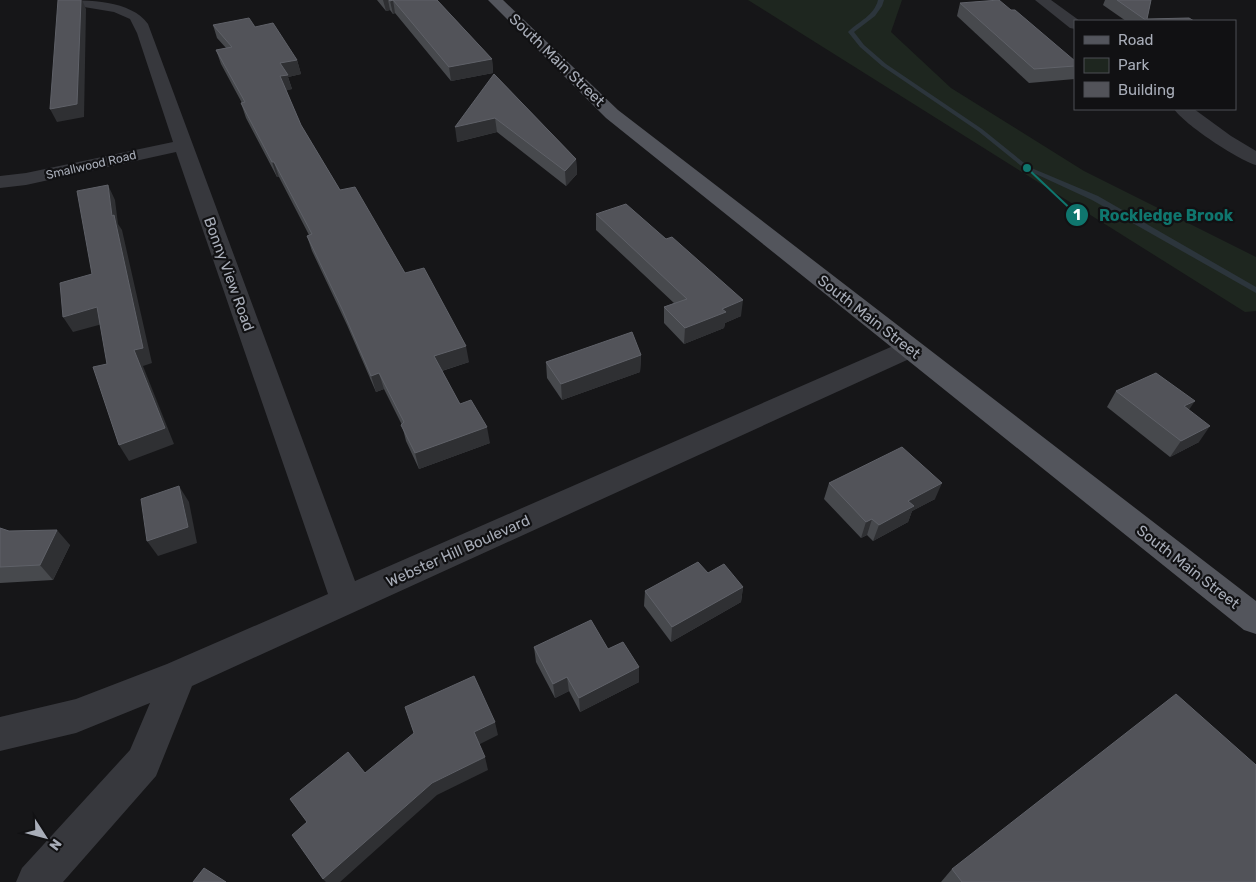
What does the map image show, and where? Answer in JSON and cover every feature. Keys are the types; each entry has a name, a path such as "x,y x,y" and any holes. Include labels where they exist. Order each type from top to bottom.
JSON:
{"main road":[{"name":"South Main Street","path":"496,0 612,114 1256,620"}],"street":[{"name":"Bonny View Road","path":"66,0 120,10 140,21 182,145 346,600"},
{"path":"1042,0 1074,24"},
{"path":"1184,110 1224,140 1256,158"},
{"name":"Smallwood Road","path":"0,182 26,179 182,145"},
{"name":"Webster Hill Boulevard","path":"0,734 76,716 179,675 909,349"},
{"path":"36,882 144,763 179,675"}],"green space":[{"path":"748,0 902,0 891,32 951,88 1084,171 1256,257 1256,311 1245,312"}],"building":[{"path":"58,0 81,0 77,104 50,109"},
{"path":"393,0 437,0 492,59 449,67"},
{"path":"999,0 1011,10 1015,10 1074,60 1074,66 1034,69 960,3"},
{"path":"1117,0 1151,0 1147,19 1189,18 1192,20 1146,20"},
{"path":"249,18 255,27 273,23 297,60 280,63 288,75 280,76 301,125 340,190 355,187 405,273 424,268 466,346 434,356 460,404 471,400 487,427 415,453 401,425 404,422 379,373 371,376 307,236 312,234 241,103 245,102 216,50 232,47 213,25"},
{"path":"494,74 576,159 565,171 495,118 455,127"},
{"path":"108,185 112,216 114,215 143,348 134,350 165,428 119,445 93,367 107,364 97,307 63,317 60,283 92,274 77,191"},
{"path":"626,204 666,239 672,237 743,300 722,309 726,312 685,328 664,307 687,299 596,214"},
{"path":"632,332 641,355 561,384 546,362"},
{"path":"1156,373 1195,401 1184,406 1210,426 1181,441 1116,391"},
{"path":"902,447 942,483 908,501 914,506 879,525 872,519 866,522 829,483"},
{"path":"179,486 188,527 147,541 141,499"},
{"path":"0,528 9,531 57,530 40,565 0,567"},
{"path":"698,562 708,573 724,564 743,587 672,627 645,591"},
{"path":"591,620 608,649 623,642 639,667 579,698 567,677 553,684 534,647"},
{"path":"474,676 495,722 474,732 485,757 432,783 323,879 292,835 307,822 290,799 348,752 365,773 414,733 405,707"},
{"path":"1176,694 1256,765 1256,882 962,882 952,869"},
{"path":"204,868 226,882 193,882"}],"waterway":[{"path":"881,0 877,11 851,32 862,46 884,65 980,130 1027,168 1095,198 1256,290"}],"place":[{"name":"Rockledge Brook","path":"1027,168"}]}
